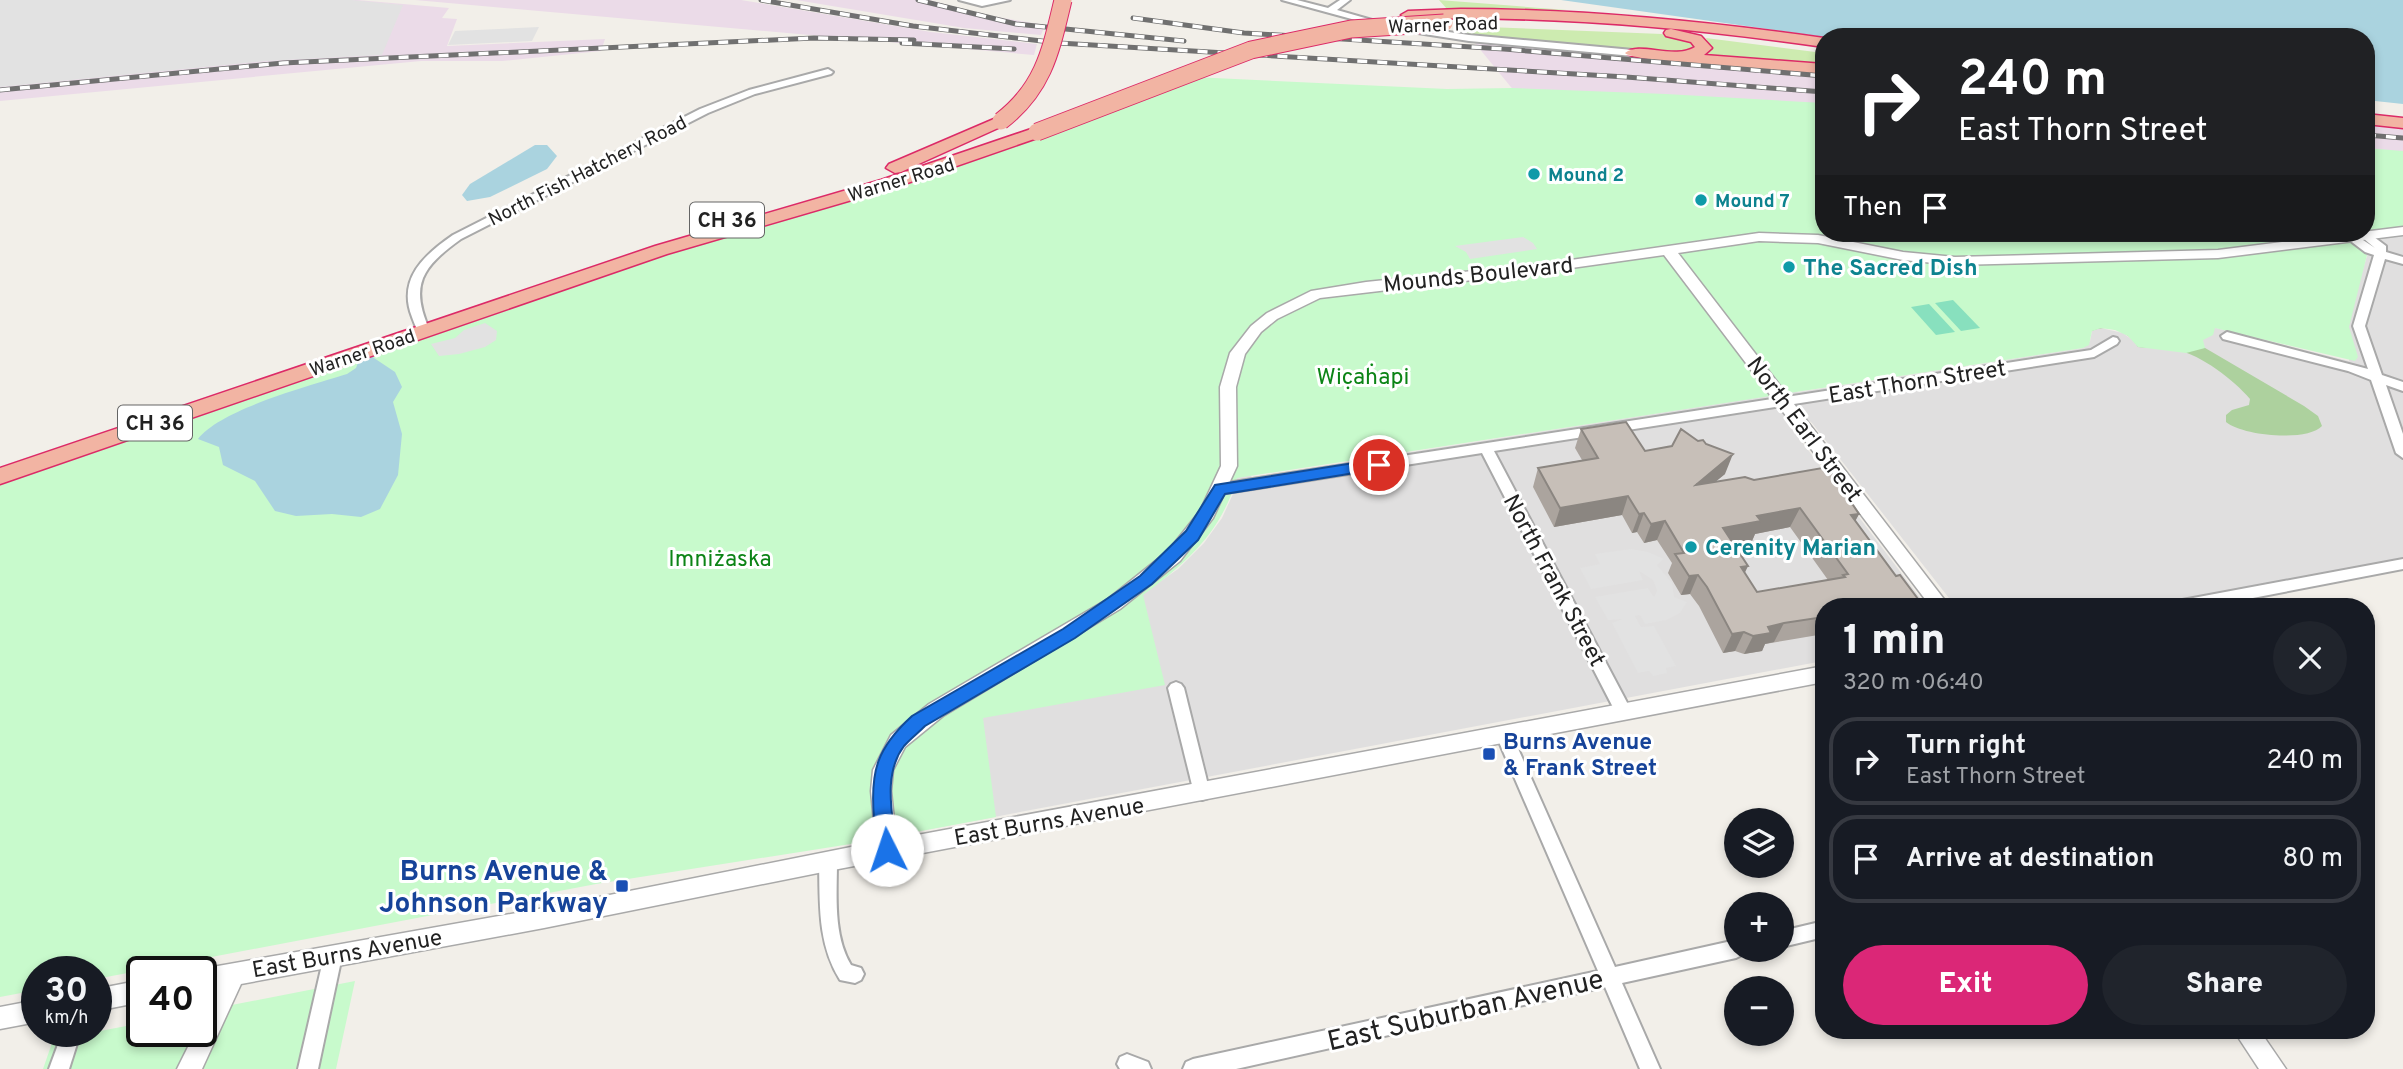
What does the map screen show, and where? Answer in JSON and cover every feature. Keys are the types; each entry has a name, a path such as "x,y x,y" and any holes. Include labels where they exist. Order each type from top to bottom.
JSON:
{"highway":[{"path":"876,177 1001,121 1026,100 1038,85 1063,0"},
{"path":"1483,0 1605,11 1720,28"},
{"name":"Warner Road","path":"0,461 661,250 912,176 1037,126 1184,61 1241,42 1327,23 1408,15 1558,13 1720,28 1815,42"},
{"name":"Warner Road","path":"0,476 634,247 876,177 1037,126 1261,47 1351,29 1444,23 1592,24 1682,30 1815,49"},
{"path":"1592,24 1688,36 1704,46 1699,53 1689,56 1633,53"},
{"path":"1633,53 1815,68"},
{"path":"2375,112 2403,116"},
{"path":"2375,120 2403,123"}],"street":[{"path":"963,0 982,3 1006,0"},
{"path":"1286,0 1392,26 1457,37 1633,53"},
{"path":"1329,11 1346,0"},
{"name":"North Fish Hatchery Road","path":"421,325 412,293 419,269 457,237 704,111 752,92 828,72"},
{"name":"Mounds Boulevard","path":"2375,233 2403,231"},
{"name":"Mounds Boulevard","path":"887,850 881,791 883,770 898,741 936,710 1069,634 1146,580 1192,535 1220,489 1229,466 1231,452 1228,395 1232,368 1238,352 1272,316 1316,294 1366,285 1550,267 1743,239 1792,237 1815,239"},
{"name":"Mounds Boulevard","path":"1838,242 1911,258 1963,261 2206,255 2312,242"},
{"path":"2363,242 2369,250 2403,261"},
{"name":"North Earl Street","path":"1668,250 1934,598"},
{"path":"2380,252 2358,323 2403,453"},
{"path":"2227,336 2375,376 2403,387"},
{"name":"East Thorn Street","path":"1220,489 2094,353 2113,341"},
{"name":"North Frank Street","path":"1486,448 1624,712"},
{"path":"2224,598 2403,564"},
{"name":"East Burns Avenue","path":"217,976 1815,676"},
{"path":"1176,688 1202,793"},
{"path":"1504,735 1650,1069"},
{"path":"828,861 830,916 835,951 846,974 855,974"},
{"path":"1794,936 1815,931"},
{"name":"East Suburban Avenue","path":"1194,1069 1724,952"},
{"path":"308,1069 333,956"},
{"path":"189,1069 224,999 233,973"},
{"path":"0,1018 21,1014"},
{"path":"2252,1039 2274,1069"},
{"path":"59,1069 67,1047"}],"shaded area":[{"path":"0,0 357,0 449,8 442,18 457,19 447,46 605,39 601,51 502,61 421,61 0,101"},
{"path":"0,0 351,0 403,5 382,55 266,61 0,87"},
{"path":"415,0 741,0 931,32 1037,44 1034,55"},
{"path":"796,0 929,0 985,15 1045,25 1041,35 964,28"},
{"path":"539,27 532,41 448,45 455,31"},
{"path":"1474,42 1815,71 1815,106 1515,92"},
{"path":"2375,123 2403,127 2403,154 2375,151"},
{"path":"2403,236 2403,569 2260,598 1949,598 1780,386 1798,392 2083,348 2090,341 2092,331 2101,328 2123,333 2135,342 2216,328 2349,361 2348,319 2367,256 2345,242 2375,242 2375,239"},
{"path":"1523,237 1537,249 1470,259 1466,252 1455,246"},
{"path":"485,323 497,331 496,340 485,347 439,356 431,344 455,338 464,330"},
{"path":"1764,388 1920,598 1815,598 1815,663 914,832 897,778 1089,632 1178,569 1204,543 1222,518 1233,494 1240,467 1252,477 1764,396"},
{"path":"1631,549 1664,559 1657,565 1672,583 1674,597 1687,602 1680,613 1666,620 1645,624 1640,615 1635,616 1641,627 1654,626 1676,666 1666,668 1667,673 1653,676 1649,671 1638,673 1612,623 1622,619 1608,620 1595,597 1648,588 1654,597 1657,591 1653,580 1639,571 1643,580 1591,589 1580,568 1600,564 1595,554"}],"green space":[{"path":"1439,0 1567,10 1447,9"},
{"path":"1461,26 1662,34 1689,39 1697,47 1681,53 1469,36"},
{"path":"1706,38 1815,52 1815,66 1702,57 1712,50"},
{"name":"Wic̣aḣapi","path":"1193,77 1447,89 1512,88 1666,94 1815,103 1815,242 2352,242 2367,255 2349,327 2358,357 2355,361 2215,328 2213,335 2203,340 2205,348 2186,353 2138,347 2128,336 2101,328 2092,331 2089,345 2083,348 1237,478 1222,515 1200,545 1174,571 1143,595 1165,685 983,718 996,817 857,843 596,884 217,956 126,956 126,973 112,976 112,956 21,956 21,993 0,997 0,480"},
{"name":"Wic̣aḣapi","path":"2375,149 2403,151 2403,236 2375,239"},
{"path":"1974,287 2200,345 2304,406 2318,416 2322,426 2314,431 2290,435 2260,434 2234,427 2226,422 2226,415 2232,410 2249,405 2250,399 2226,376 2196,357 2172,349 2138,347 2118,330 2105,328 2092,331"},
{"path":"1953,300 1980,328 1961,331 1935,303"},
{"path":"1929,304 1955,332 1936,335 1911,307"},
{"path":"355,981 336,1069 43,1069 51,1047 112,1047 112,1029 126,1026 126,1047 217,1047 217,1008"}],"water":[{"path":"1561,0 2403,0 2403,104 2375,101 2375,28 1815,28 1815,36"},
{"path":"535,145 547,145 557,156 547,169 490,197 467,201 462,195 470,184"},
{"path":"371,356 395,372 402,387 393,402 402,434 398,475 380,509 361,517 332,514 296,516 275,511 255,481 223,465 219,447 198,439 209,428 245,408 347,374 356,368 359,360"}],"building":[{"name":"Cerenity Marian","path":"1626,422 1645,451 1672,446 1681,429 1698,441 1703,440 1706,444 1733,454 1696,485 1745,477 1754,480 1828,467 1859,514 1851,515 1896,576 1900,575 1917,598 1815,598 1815,618 1768,627 1771,633 1753,636 1744,632 1732,634 1707,587 1698,575 1689,576 1675,554 1684,553 1665,521 1651,524 1644,513 1639,514 1628,496 1560,508 1538,468 1598,458 1581,429","holes":["1800,508 1848,574 1843,575 1845,577 1757,592 1741,567 1748,566 1723,528 1761,521 1757,516"]}],"railway":[{"path":"761,0 913,26 1059,43 1626,77 1815,91"},
{"path":"918,0 1016,24 1184,41"},
{"path":"1133,18 1244,33 1504,49 1815,75"},
{"path":"0,90 283,63 814,38 914,40"},
{"path":"902,43 1014,49"},
{"path":"2375,136 2403,138"}],"place":[{"name":"Mound 2","path":"1534,174"},
{"name":"Mound 7","path":"1701,200"},
{"name":"The Sacred Dish","path":"1789,267"},
{"name":"Cerenity Marian","path":"1691,547"},
{"name":"Burns Avenue & Frank Street","path":"1489,754"},
{"name":"Burns Avenue & Johnson Parkway","path":"622,886"}],"route":[{"path":"887,850 881,791 883,770 898,741 919,721 1069,634 1146,580 1174,556 1192,535 1220,489 1379,465"}],"park label":[{"name":"Imniżaska","path":"720,558"}]}
